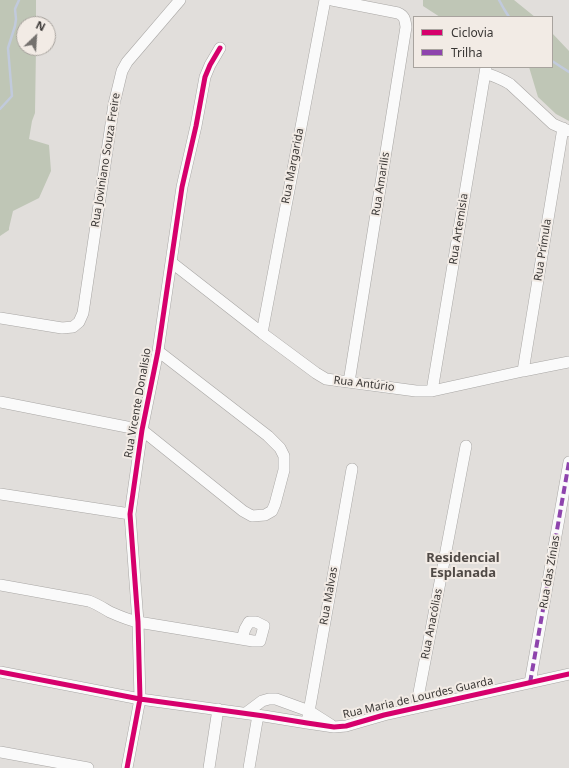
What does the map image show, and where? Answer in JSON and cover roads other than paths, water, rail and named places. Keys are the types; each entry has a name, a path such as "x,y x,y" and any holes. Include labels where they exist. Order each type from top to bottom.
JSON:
{"street":[{"name":"Rua Joviniano Souza Freire","path":"0,318 62,328 73,327 79,322 83,313 114,104 122,71 129,59 180,0"},
{"name":"Rua Margarida","path":"262,333 325,0"},
{"name":"Rua Amarilis","path":"332,0 402,14 405,18 406,27 349,382"},
{"name":"Rua Vicente Donalisio","path":"127,768 140,699 138,622 130,514 142,430 158,351 182,187 196,126 205,77 220,48"},
{"path":"486,70 510,84 553,124 566,130"},
{"name":"Rua Artemisia","path":"432,391 486,70"},
{"name":"Rua Prímula","path":"523,371 566,130"},
{"name":"Rua Antúrio","path":"171,262 262,333 326,379 416,391 432,391 569,362"},
{"path":"0,402 142,430 243,511 252,516 264,515 272,511 284,470 284,456 280,448 268,436 158,351"},
{"name":"Rua Anacólias","path":"416,708 466,446"},
{"name":"Rua das Zínias","path":"530,682 569,462"},
{"name":"Rua Malvas","path":"307,723 352,469"},
{"path":"0,494 130,514"},
{"path":"0,585 89,601 111,612 138,622 242,639"},
{"path":"0,672 140,699 246,713"},
{"name":"Rua Maria de Lourdes Guarda","path":"246,713 334,727 346,726 384,715 569,674"},
{"name":"Rua Maria de Lourdes Guarda","path":"246,713 262,701 276,699 309,711 334,727"},
{"path":"210,768 218,710"},
{"path":"249,768 258,715"},
{"path":"0,752 88,768"}],"waterway":[{"path":"0,109 12,96 8,48 15,26 15,9 19,0"},
{"path":"499,0 508,16"},
{"path":"553,62 569,72"}],"district":[{"name":"Residencial Esplanada","path":"463,566"}]}
